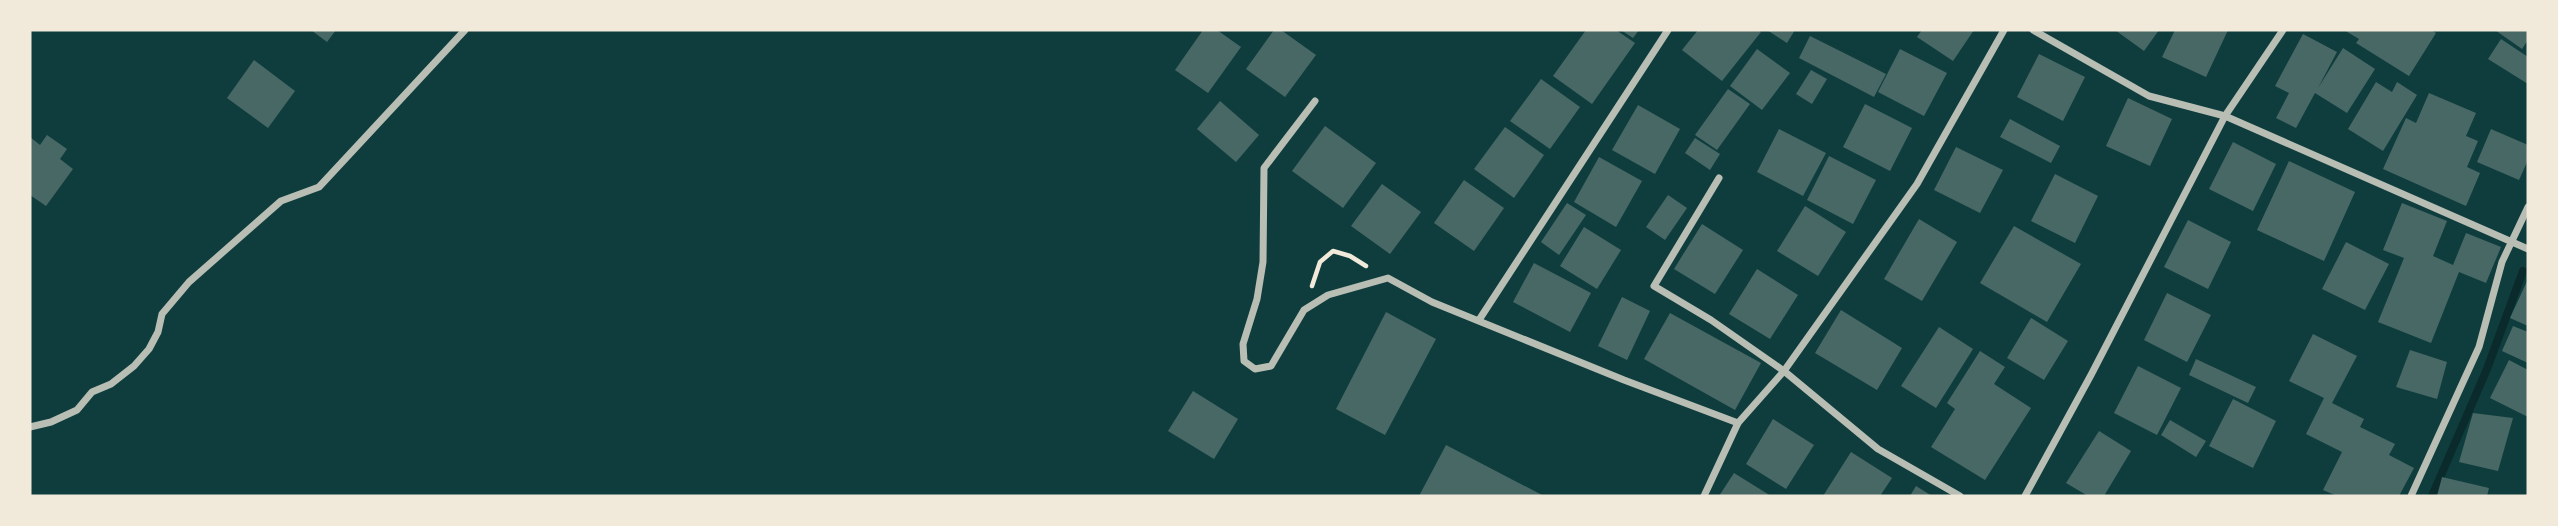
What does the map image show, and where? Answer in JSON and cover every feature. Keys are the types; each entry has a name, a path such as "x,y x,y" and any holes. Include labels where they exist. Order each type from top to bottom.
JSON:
{"street":[{"path":"30,427 51,422 77,410 92,393 111,384 134,366 149,349 158,332 162,314 189,282 281,201 319,187 465,30"},
{"path":"1479,320 1668,30"},
{"path":"1704,496 1738,423 1784,371 1917,184 2004,30"},
{"path":"2033,30 2150,96 2225,116 2528,249"},
{"path":"2025,496 2091,376 2225,116 2283,30"},
{"path":"1315,101 1264,168 1263,262 1257,299 1243,344 1244,361 1255,369 1271,366 1304,310 1328,295 1388,278 1432,302 1738,423"},
{"path":"1719,178 1654,286 1711,320 1784,371 1878,449 1960,496"},
{"path":"2412,496 2479,347 2502,262 2528,207"}],"path":[{"path":"1304,310 1320,261 1333,251 1349,256 1388,278"}],"building":[{"path":"311,30 336,30 327,42"},
{"path":"1203,30 1217,30 1241,47 1208,93 1175,70"},
{"path":"1274,30 1281,30 1316,55 1285,97 1246,69"},
{"path":"1586,30 1616,30 1635,43 1592,104 1553,76"},
{"path":"1621,30 1639,30 1633,38"},
{"path":"1698,30 1761,32 1722,81 1682,50"},
{"path":"1767,30 1795,30 1787,43"},
{"path":"1922,30 1974,30 1953,61 1917,37"},
{"path":"2115,30 2159,30 2144,51"},
{"path":"2175,30 2228,30 2206,77 2162,57"},
{"path":"2344,30 2431,30 2436,33 2409,76 2356,43 2359,39"},
{"path":"2495,30 2528,30 2528,40 2522,49"},
{"path":"2303,34 2337,52 2318,88 2343,48 2375,69 2347,113 2315,93 2296,128 2276,118 2289,93 2275,86"},
{"path":"1810,36 1886,74 1874,97 1799,58"},
{"path":"2501,39 2528,57 2528,84 2488,59"},
{"path":"1757,49 1790,73 1762,110 1730,86"},
{"path":"1900,49 1947,73 1924,116 1878,92"},
{"path":"2039,54 2085,77 2063,121 2017,97"},
{"path":"254,60 295,91 268,128 227,98"},
{"path":"1811,70 1827,79 1812,104 1796,94"},
{"path":"1541,79 1580,107 1550,149 1510,121"},
{"path":"2376,82 2392,92 2397,82 2417,95 2383,151 2348,129"},
{"path":"1728,89 1750,104 1717,150 1695,135"},
{"path":"2429,93 2476,113 2466,136 2478,141 2467,167 2480,173 2466,206 2383,169 2406,118 2416,123"},
{"path":"2128,98 2172,119 2150,166 2106,146"},
{"path":"1220,101 1259,135 1236,162 1197,129"},
{"path":"1865,104 1912,128 1890,171 1843,147"},
{"path":"1638,105 1680,129 1655,174 1612,150"},
{"path":"2010,119 2060,146 2051,163 2000,137"},
{"path":"1325,126 1376,163 1343,208 1292,171"},
{"path":"1505,127 1544,155 1514,198 1474,169"},
{"path":"1779,129 1826,153 1803,196 1757,172"},
{"path":"2491,129 2528,145 2528,160 2519,180 2477,162"},
{"path":"47,135 67,149 60,159 73,169 46,206 30,195 30,137 40,145"},
{"path":"1695,138 1720,154 1710,170 1685,153"},
{"path":"2233,142 2276,164 2253,211 2209,189"},
{"path":"1956,147 2003,170 1980,213 1934,190"},
{"path":"1829,156 1876,180 1853,224 1807,200"},
{"path":"1599,157 1642,181 1616,227 1574,202"},
{"path":"2289,161 2355,192 2324,261 2257,230"},
{"path":"2055,174 2098,196 2075,243 2031,221"},
{"path":"1464,180 1504,208 1474,251 1434,223"},
{"path":"1382,184 1421,212 1390,254 1351,226"},
{"path":"1668,195 1687,208 1665,240 1646,227"},
{"path":"1567,203 1586,215 1559,255 1541,242"},
{"path":"2402,203 2447,221 2433,256 2453,265 2466,233 2501,247 2486,283 2459,272 2431,343 2378,322 2404,258 2383,250"},
{"path":"1805,206 1846,232 1818,276 1777,251"},
{"path":"1919,219 1957,242 1922,301 1884,279"},
{"path":"2188,220 2231,242 2208,289 2164,267"},
{"path":"1702,224 1743,250 1715,294 1674,269"},
{"path":"2014,226 2081,264 2047,322 1980,283"},
{"path":"1584,227 1621,250 1597,289 1560,266"},
{"path":"2346,242 2389,264 2365,310 2322,289"},
{"path":"1534,263 1591,293 1570,332 1513,302"},
{"path":"1757,269 1798,295 1770,339 1729,314"},
{"path":"2528,279 2528,326 2510,318"},
{"path":"2167,293 2211,315 2187,362 2144,340"},
{"path":"1622,297 1650,311 1627,360 1598,346"},
{"path":"1841,310 1902,348 1877,390 1815,353"},
{"path":"1386,312 1436,339 1385,435 1336,409"},
{"path":"1670,313 1761,363 1735,410 1644,359"},
{"path":"2031,318 2068,341 2044,380 2007,358"},
{"path":"2513,326 2528,332 2528,363 2502,351"},
{"path":"1939,327 1973,349 1936,408 1901,386"},
{"path":"2313,334 2357,356 2332,403 2364,419 2360,427 2395,444 2389,455 2414,468 2399,496 2337,496 2323,490 2342,452 2306,434 2324,398 2289,381"},
{"path":"2410,350 2447,362 2437,399 2396,387"},
{"path":"1980,351 2005,367 1994,384 2031,408 1985,480 1931,447 1955,409 1947,403"},
{"path":"2196,359 2256,387 2248,403 2189,375"},
{"path":"2509,360 2528,370 2528,417 2490,398"},
{"path":"2138,366 2181,388 2157,435 2114,413"},
{"path":"1193,391 1238,419 1214,459 1168,431"},
{"path":"2233,399 2276,421 2253,468 2209,446"},
{"path":"2473,413 2513,418 2498,471 2459,462"},
{"path":"1773,419 1814,445 1786,489 1746,464"},
{"path":"2170,420 2206,441 2196,457 2161,435"},
{"path":"2099,431 2131,451 2104,496 2088,496 2066,483"},
{"path":"1446,445 1544,496 1419,496"},
{"path":"1851,452 1892,478 1880,496 1823,496"},
{"path":"1734,473 1771,496 1719,496"},
{"path":"2442,477 2489,488 2487,496 2437,496"},
{"path":"1916,486 1932,496 1910,496"}],"waterway":[{"path":"2432,496 2487,369 2523,271"}]}
